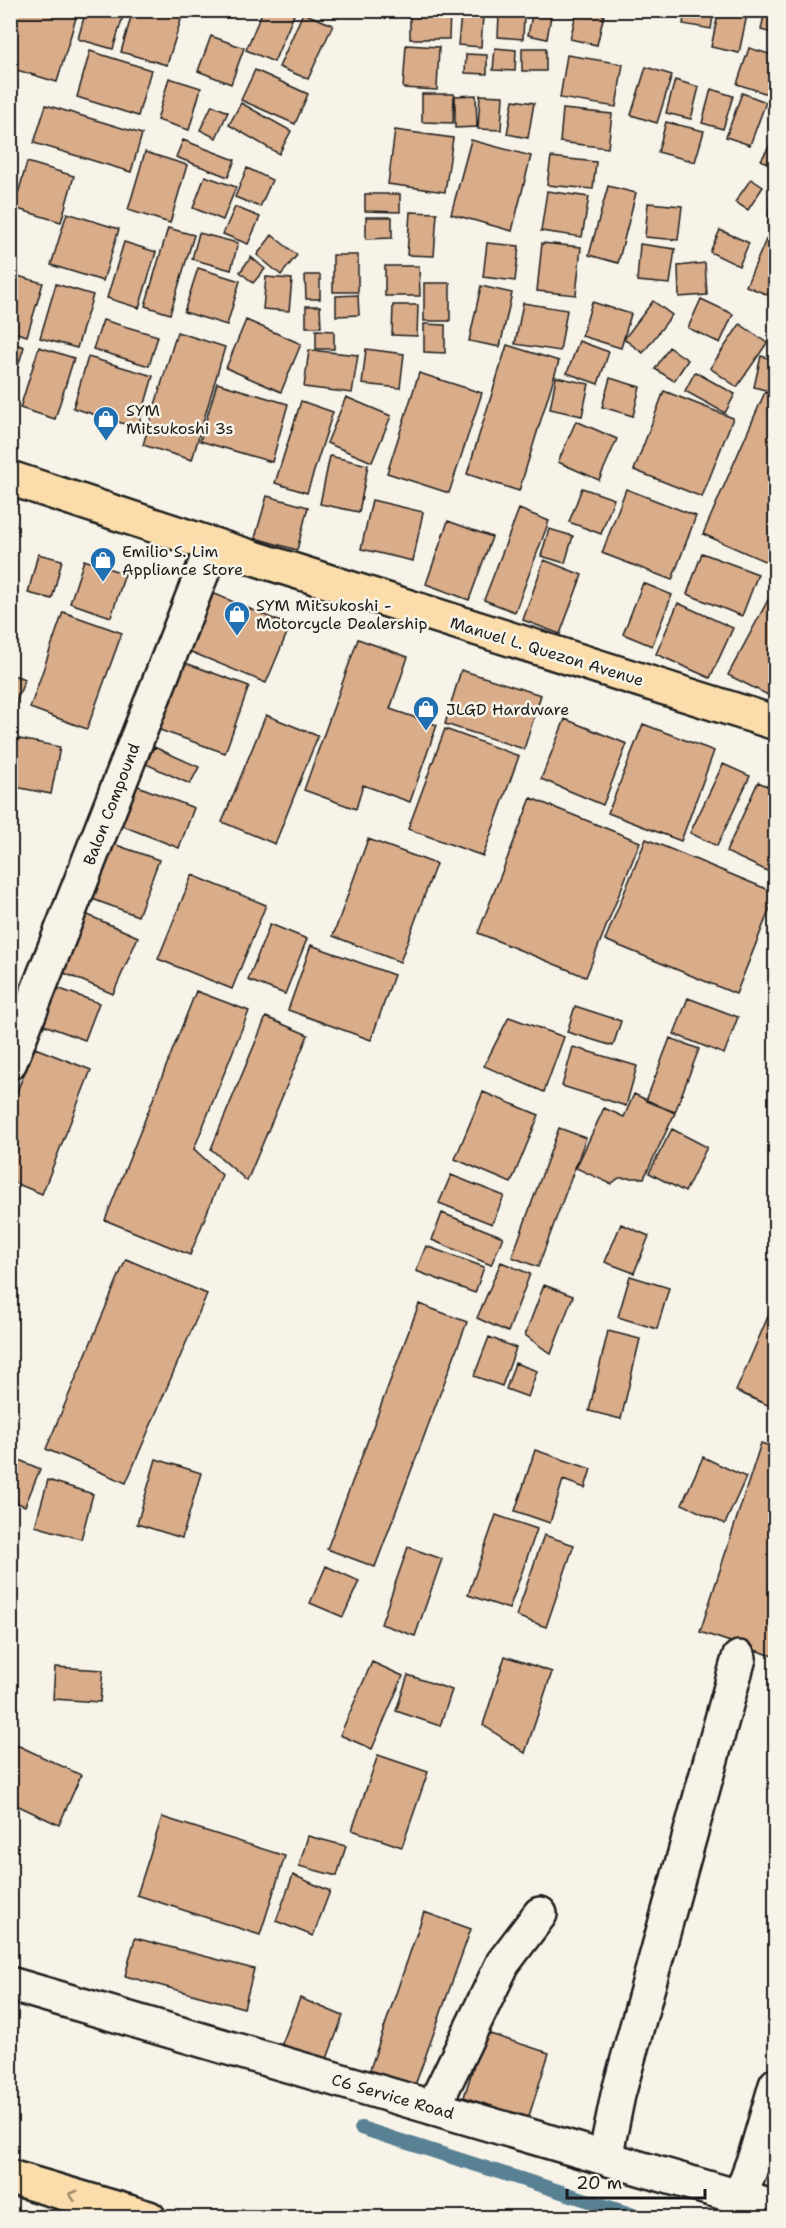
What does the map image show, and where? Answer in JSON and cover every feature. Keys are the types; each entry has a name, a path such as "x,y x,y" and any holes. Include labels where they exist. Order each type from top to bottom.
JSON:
{"main road":[{"name":"Manuel L. Quezon Avenue","path":"10,478 213,545 776,723"},
{"path":"10,2177 149,2217"}],"street":[{"name":"Balon Compound","path":"10,1062 213,545"},
{"path":"605,2158 618,2095 739,1658"},
{"path":"433,2108 503,1963 540,1914"},
{"name":"C6 Service Road","path":"10,1984 776,2208"},
{"path":"740,2197 755,2157 776,2085"}],"building":[{"path":"10,10 17,10 10,31"},
{"path":"17,10 78,11 57,82 10,68 10,32"},
{"path":"86,10 125,10 113,49 78,39"},
{"path":"133,10 184,10 167,65 121,52"},
{"path":"213,10 238,10 236,17"},
{"path":"263,10 296,10 274,62 246,50"},
{"path":"410,10 450,10 449,39 410,39"},
{"path":"533,10 552,10 547,39 528,35"},
{"path":"577,10 604,15 597,45 570,39"},
{"path":"685,10 714,10 711,29 683,24"},
{"path":"719,10 748,10 739,53 711,47"},
{"path":"765,10 776,10 776,34 761,30"},
{"path":"303,13 333,25 308,79 279,67"},
{"path":"461,14 483,16 481,47 458,45"},
{"path":"499,14 524,16 523,39 498,37"},
{"path":"211,36 244,48 231,84 198,71"},
{"path":"406,45 439,47 437,90 403,88"},
{"path":"495,48 516,50 515,71 493,70"},
{"path":"522,48 546,48 546,71 522,71"},
{"path":"749,48 776,56 774,96 737,84"},
{"path":"90,51 151,70 138,116 77,97"},
{"path":"466,54 487,55 487,74 465,73"},
{"path":"567,55 623,64 616,107 560,98"},
{"path":"646,67 672,75 657,123 631,115"},
{"path":"255,70 308,94 295,124 241,100"},
{"path":"169,78 201,88 189,130 157,120"},
{"path":"675,80 699,87 691,119 666,113"},
{"path":"711,89 733,96 723,129 702,123"},
{"path":"742,93 766,102 750,145 726,137"},
{"path":"422,94 454,94 453,123 422,122"},
{"path":"476,95 477,127 455,128 455,96"},
{"path":"480,95 503,96 501,130 478,129"},
{"path":"513,100 534,103 528,138 507,134"},
{"path":"241,103 291,131 279,154 229,125"},
{"path":"46,105 142,134 131,172 34,143"},
{"path":"212,105 228,112 216,138 200,130"},
{"path":"563,109 612,114 608,148 560,142"},
{"path":"666,122 704,131 695,162 658,152"},
{"path":"395,130 453,138 445,192 388,184"},
{"path":"776,135 776,168 761,160"},
{"path":"183,140 235,160 228,177 176,157"},
{"path":"471,140 531,156 512,231 451,214"},
{"path":"145,152 187,165 170,223 128,210"},
{"path":"551,157 596,162 593,189 547,185"},
{"path":"27,162 74,176 61,222 14,208"},
{"path":"247,168 272,180 260,207 235,197"},
{"path":"205,176 236,187 223,220 193,208"},
{"path":"751,179 763,187 748,210 735,202"},
{"path":"608,186 636,193 618,263 589,255"},
{"path":"771,187 776,187 776,228 768,228"},
{"path":"547,191 589,197 582,237 541,231"},
{"path":"365,194 400,194 400,212 365,211"},
{"path":"648,203 682,206 678,240 645,237"},
{"path":"235,207 260,217 248,244 223,234"},
{"path":"410,212 437,213 434,256 407,255"},
{"path":"67,213 119,229 103,281 51,265"},
{"path":"366,217 392,217 392,238 366,239"},
{"path":"168,228 194,235 170,314 145,306"},
{"path":"720,230 749,243 739,266 710,252"},
{"path":"199,233 238,243 231,270 192,259"},
{"path":"272,235 297,255 281,275 257,255"},
{"path":"768,235 776,239 776,298 746,286"},
{"path":"124,242 156,252 139,308 107,298"},
{"path":"487,243 519,246 515,281 483,277"},
{"path":"542,243 581,247 576,295 537,291"},
{"path":"640,244 675,249 670,284 637,281"},
{"path":"333,255 358,255 358,292 333,292"},
{"path":"251,257 265,269 253,283 240,272"},
{"path":"705,263 707,295 679,297 678,266"},
{"path":"385,266 419,266 420,296 385,296"},
{"path":"198,268 240,281 227,325 184,312"},
{"path":"14,275 43,283 27,336 10,331 10,287"},
{"path":"305,275 320,275 320,299 306,299"},
{"path":"266,277 292,279 289,311 263,309"},
{"path":"424,283 450,283 450,321 424,321"},
{"path":"56,284 93,295 77,348 40,338"},
{"path":"481,286 512,293 500,347 469,341"},
{"path":"358,295 359,315 336,316 336,296"},
{"path":"701,299 733,314 720,343 688,328"},
{"path":"653,301 672,315 643,353 624,339"},
{"path":"592,302 631,314 621,348 582,336"},
{"path":"523,303 567,310 560,351 515,344"},
{"path":"393,305 418,305 417,336 392,335"},
{"path":"306,306 320,306 321,327 306,327"},
{"path":"103,320 158,336 149,366 93,349"},
{"path":"246,320 301,344 281,392 226,368"},
{"path":"424,324 445,325 445,353 424,352"},
{"path":"740,324 767,343 737,387 710,368"},
{"path":"316,330 334,331 334,349 316,349"},
{"path":"177,332 225,347 192,460 143,445"},
{"path":"579,341 609,352 598,384 567,373"},
{"path":"10,342 24,347 10,392"},
{"path":"507,345 559,361 519,491 467,474"},
{"path":"39,347 74,358 55,419 20,408"},
{"path":"669,347 688,360 674,381 655,369"},
{"path":"366,349 404,354 400,388 362,384"},
{"path":"309,350 358,355 352,393 304,387"},
{"path":"761,356 776,360 776,393 754,387"},
{"path":"88,357 153,376 138,428 73,408"},
{"path":"695,372 735,394 725,413 685,391"},
{"path":"419,373 482,393 449,493 387,473"},
{"path":"556,377 589,384 582,416 550,409"},
{"path":"610,378 640,387 633,416 602,407"},
{"path":"217,383 288,404 272,462 200,441"},
{"path":"664,391 733,418 702,497 634,470"},
{"path":"765,392 776,397 776,553 771,564 703,534"},
{"path":"346,397 391,416 372,462 327,443"},
{"path":"301,401 333,412 307,493 275,483"},
{"path":"576,421 617,439 599,480 558,462"},
{"path":"330,456 368,465 359,512 320,504"},
{"path":"582,488 614,499 601,534 569,522"},
{"path":"626,489 696,516 672,580 602,553"},
{"path":"267,496 308,507 297,550 255,538"},
{"path":"372,500 423,512 413,561 361,549"},
{"path":"519,509 549,521 515,612 484,600"},
{"path":"448,521 492,537 469,600 426,584"},
{"path":"10,523 16,525 10,540"},
{"path":"549,529 573,536 565,563 541,556"},
{"path":"702,553 758,574 742,616 687,594"},
{"path":"38,554 62,560 52,599 28,593"},
{"path":"84,560 125,574 111,617 70,603"},
{"path":"544,560 582,575 560,634 523,620"},
{"path":"643,583 672,595 652,646 623,634"},
{"name":"SYM Mitsukoshi - Motorcycle Dealership","path":"208,591 290,626 266,683 184,649"},
{"path":"768,600 776,604 776,681 768,695 728,675"},
{"path":"678,603 733,628 710,678 656,654"},
{"path":"63,612 122,633 87,729 30,708"},
{"path":"358,639 408,657 390,709 437,725 410,802 363,785 356,809 304,790"},
{"path":"180,661 249,686 225,753 157,729"},
{"path":"461,670 541,695 524,749 445,724"},
{"path":"10,674 25,679 10,718"},
{"path":"266,715 318,736 275,844 222,822"},
{"path":"565,719 627,744 603,805 541,779"},
{"path":"643,724 714,751 681,841 608,813"},
{"path":"445,729 519,756 483,856 408,829"},
{"path":"15,738 60,747 51,794 10,786 10,759"},
{"path":"154,747 199,767 190,784 146,764"},
{"path":"723,764 750,776 717,846 690,833"},
{"path":"758,782 776,790 776,875 726,852"},
{"path":"130,783 194,808 179,848 115,823"},
{"path":"531,798 640,842 586,977 478,933"},
{"path":"368,839 436,864 400,962 333,936"},
{"path":"646,839 776,893 736,994 605,940"},
{"path":"108,842 159,860 138,916 87,897"},
{"path":"192,875 266,905 232,989 158,959"},
{"path":"81,912 138,937 113,994 55,969"},
{"path":"270,924 307,939 285,994 248,980"},
{"path":"311,945 394,975 371,1040 288,1010"},
{"path":"46,984 99,1003 85,1040 33,1021"},
{"path":"196,991 249,1011 194,1149 222,1175 190,1255 105,1220"},
{"path":"688,998 738,1017 724,1054 674,1034"},
{"path":"575,1006 621,1021 613,1046 567,1032"},
{"path":"266,1017 308,1035 247,1181 211,1149"},
{"path":"509,1017 564,1037 544,1092 484,1066"},
{"path":"670,1038 699,1049 675,1112 646,1101"},
{"path":"573,1047 637,1066 626,1106 562,1086"},
{"path":"35,1048 91,1070 42,1194 10,1181 10,1108"},
{"path":"483,1092 539,1115 511,1183 455,1159"},
{"path":"634,1094 675,1113 644,1178 619,1178 611,1184 576,1168 604,1108 624,1117"},
{"path":"559,1128 586,1138 538,1267 512,1257"},
{"path":"672,1129 707,1147 685,1192 649,1173"},
{"path":"451,1175 504,1196 492,1224 439,1203"},
{"path":"442,1213 503,1237 491,1265 432,1240"},
{"path":"621,1224 649,1236 634,1273 605,1262"},
{"path":"426,1246 484,1267 475,1293 416,1271"},
{"path":"126,1259 207,1294 126,1483 46,1449"},
{"path":"501,1262 530,1274 508,1332 477,1318"},
{"path":"630,1276 669,1288 657,1329 618,1317"},
{"path":"544,1285 573,1296 551,1354 525,1335"},
{"path":"776,1298 776,1392 770,1406 736,1391"},
{"path":"419,1304 467,1322 375,1567 327,1549"},
{"path":"608,1331 640,1339 621,1419 589,1411"},
{"path":"489,1337 516,1348 502,1386 474,1376"},
{"path":"515,1363 537,1371 528,1397 506,1389"},
{"path":"761,1443 776,1448 776,1657 700,1632"},
{"path":"535,1450 591,1469 585,1488 563,1480 550,1523 515,1511"},
{"path":"10,1456 40,1469 25,1506 10,1500"},
{"path":"703,1457 746,1477 725,1524 682,1504"},
{"path":"156,1459 201,1473 182,1538 137,1524"},
{"path":"48,1480 93,1494 81,1539 35,1526"},
{"path":"496,1515 537,1529 509,1609 468,1595"},
{"path":"544,1535 574,1545 546,1627 516,1616"},
{"path":"408,1547 442,1559 415,1636 381,1624"},
{"path":"326,1566 359,1581 343,1617 310,1603"},
{"path":"505,1656 552,1672 525,1753 483,1725"},
{"path":"372,1662 403,1676 372,1749 340,1735"},
{"path":"55,1667 103,1670 100,1702 53,1699"},
{"path":"408,1675 452,1690 440,1726 396,1711"},
{"path":"17,1745 81,1775 59,1825 10,1802 10,1761"},
{"path":"378,1755 428,1772 402,1847 352,1830"},
{"path":"162,1817 285,1856 260,1935 137,1895"},
{"path":"308,1836 346,1846 337,1876 299,1866"},
{"path":"293,1875 330,1891 313,1936 276,1921"},
{"path":"424,1912 471,1929 413,2091 368,2075"},
{"path":"135,1938 254,1969 244,2008 125,1976"},
{"path":"300,1998 343,2016 325,2064 281,2046"},
{"path":"484,2032 549,2053 528,2119 464,2097"}],"waterway":[{"path":"361,2128 643,2218"}],"place":[{"name":"SYM Mitsukoshi 3s","path":"106,442"},
{"name":"Emilio S. Lim Appliance Store","path":"103,583"},
{"name":"SYM Mitsukoshi - Motorcycle Dealership","path":"237,637"},
{"name":"JLGD Hardware","path":"426,732"}]}
